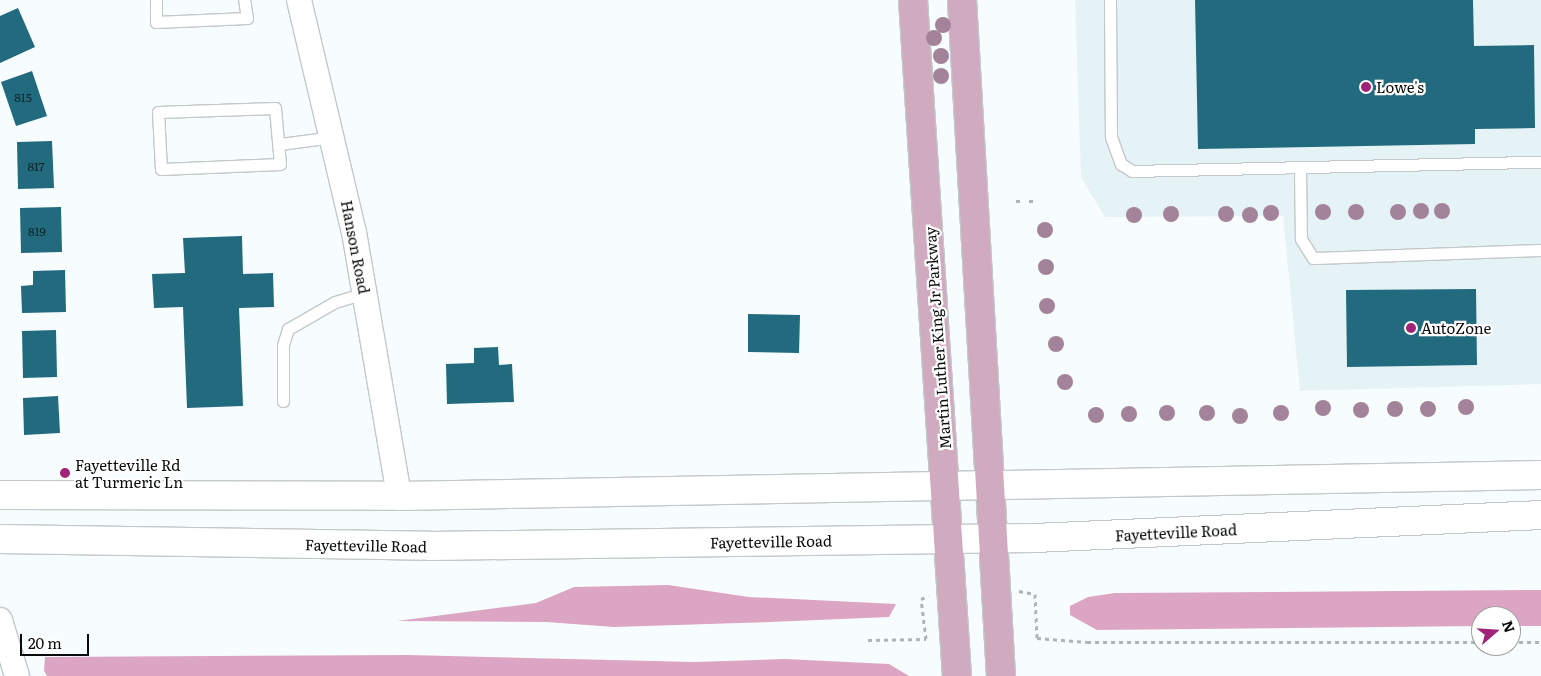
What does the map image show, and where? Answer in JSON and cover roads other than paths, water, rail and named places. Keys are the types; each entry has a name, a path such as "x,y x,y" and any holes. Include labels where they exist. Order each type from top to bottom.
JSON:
{"main road":[{"name":"Martin Luther King Jr Parkway","path":"913,0 957,676"},
{"path":"962,0 994,486 1001,676"},
{"path":"0,494 400,496 1541,475"},
{"name":"Fayetteville Road","path":"0,539 430,546 995,539 1541,515"}],"street":[{"name":"Hanson Road","path":"299,0 332,137 365,293 400,496"},
{"path":"0,620 17,676"}],"lane":[{"path":"156,0 156,22 247,18 244,0"},
{"path":"1110,0 1111,137 1121,164 1132,171 1300,170 1541,162"},
{"path":"275,108 280,144 280,164 161,169 158,112 275,108"},
{"path":"280,144 332,137"},
{"path":"1300,170 1301,240 1313,258 1541,250"},
{"path":"283,402 283,346 288,330 335,302 365,293"}],"place":[{"name":"Lowe's","path":"1366,87"},
{"name":"AutoZone","path":"1411,328"},
{"name":"Fayetteville Rd at Turmeric Ln","path":"65,473"}]}
